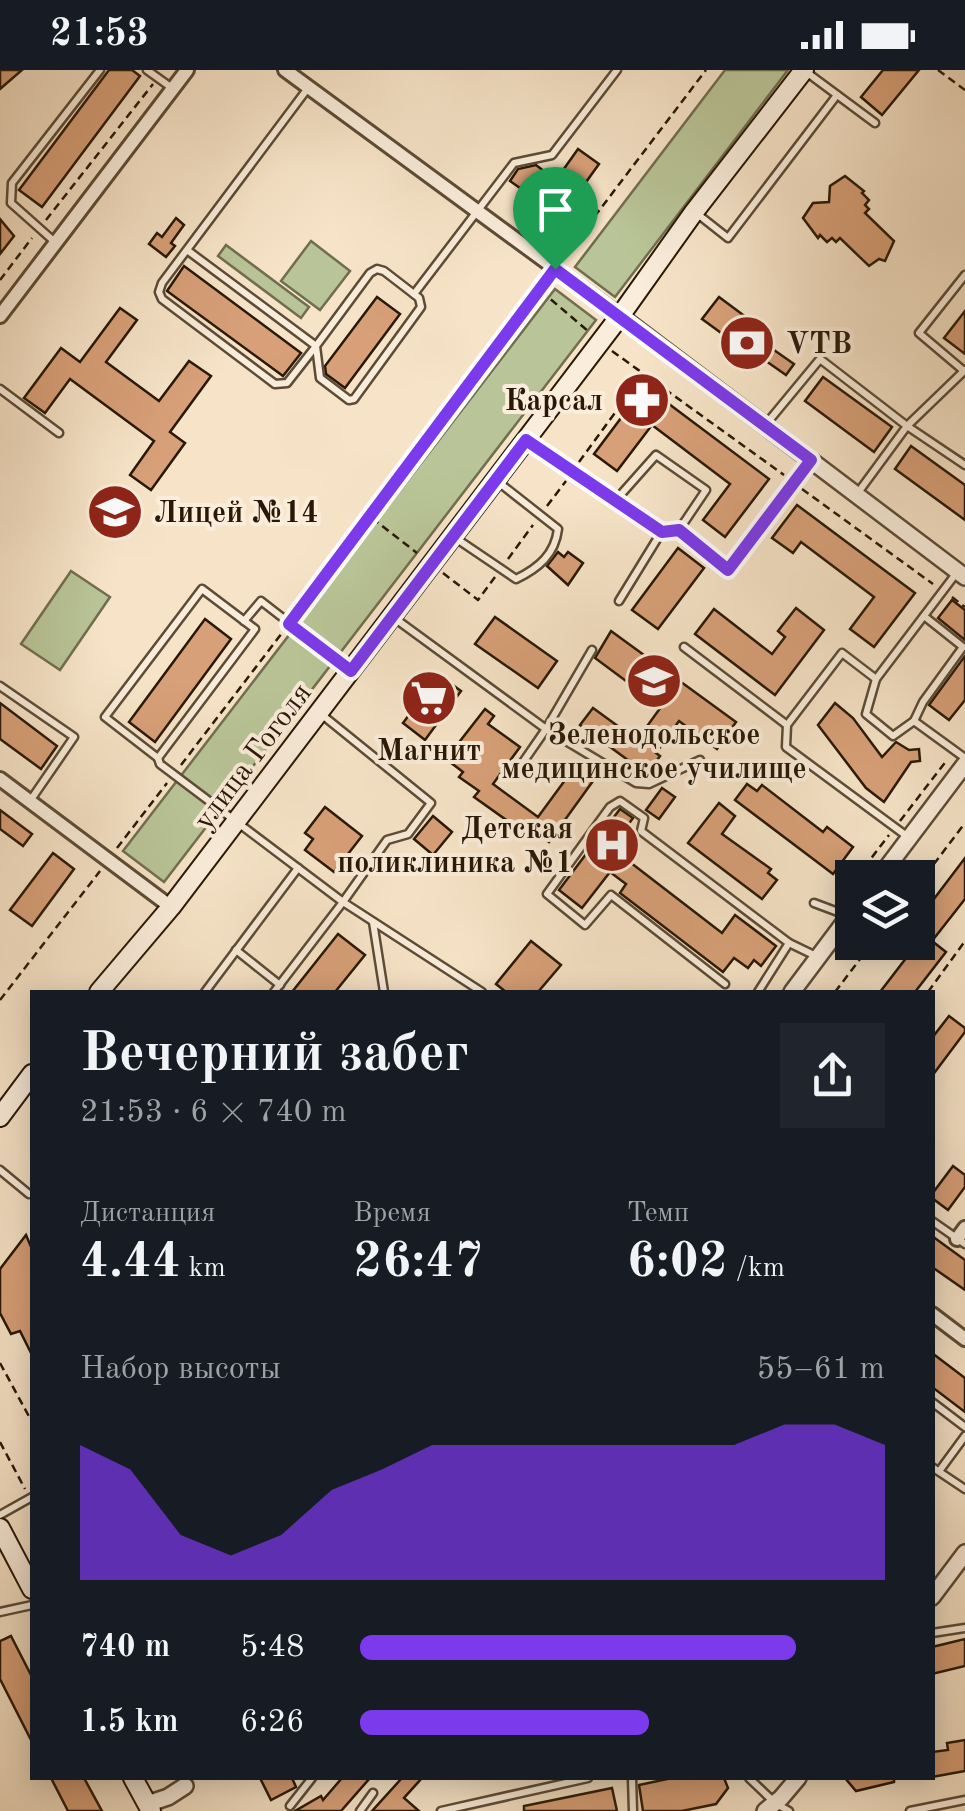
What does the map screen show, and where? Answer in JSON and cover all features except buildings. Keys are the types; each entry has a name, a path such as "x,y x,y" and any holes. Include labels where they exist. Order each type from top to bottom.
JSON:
{"main road":[{"name":"улица Гоголя","path":"102,990 236,822 804,70"},
{"path":"0,1117 30,1077"},
{"path":"0,1528 30,1585"},
{"path":"134,1780 149,1808"}],"street":[{"path":"0,316 187,70"},
{"path":"286,70 961,574"},
{"path":"893,860 965,761"},
{"path":"0,779 171,907"},
{"path":"794,990 834,938"},
{"path":"935,1316 965,1338"},
{"path":"935,1593 965,1553"},
{"path":"776,1808 797,1780"},
{"path":"149,1808 188,1782"},
{"path":"172,1811 188,1782"}],"lane":[{"path":"56,243 10,202 12,183 100,70"},
{"path":"147,70 173,89"},
{"path":"414,294 514,162 552,155 617,70"},
{"path":"804,70 874,122"},
{"path":"187,250 316,346 320,378 346,398 354,398 420,311 421,302 414,294 384,271 373,270 316,346 287,383 278,384 162,299 159,288 187,250 308,87"},
{"path":"694,212 728,238 837,95"},
{"path":"856,494 907,426 964,370 919,333 965,275"},
{"path":"765,426 820,359 965,465"},
{"path":"0,389 59,433"},
{"path":"526,440 662,532 679,530 728,570 811,460"},
{"path":"616,500 656,455 706,490 679,530"},
{"path":"453,537 516,579 537,569 556,544 558,529 496,480"},
{"path":"620,601 662,532"},
{"path":"924,616 963,646 914,721 893,736 866,714 876,679 924,616 961,574"},
{"path":"158,758 255,629 202,589 104,717 158,758 160,764 344,902 479,990"},
{"path":"244,621 260,601 351,671"},
{"path":"392,616 546,730 636,783 649,784 700,760"},
{"path":"684,646 788,725"},
{"path":"519,768 592,650"},
{"path":"876,679 842,653 788,725 786,747 910,838"},
{"path":"0,686 74,737 30,802"},
{"path":"236,950 277,989 387,840 408,834 431,803 319,712"},
{"path":"914,721 965,761"},
{"path":"725,984 611,896 585,925 547,894 610,807 620,800 644,818 641,831 788,943 819,957"},
{"path":"206,990 298,868"},
{"path":"814,903 835,908"},
{"path":"373,921 384,990"},
{"path":"759,990 788,943"},
{"path":"0,1170 29,1194"},
{"path":"935,1223 962,1237"},
{"path":"935,1404 965,1428"},
{"path":"965,1436 936,1469 965,1489"},
{"path":"0,1514 30,1498"},
{"path":"0,1612 30,1605"},
{"path":"935,1633 965,1628"},
{"path":"290,1806 310,1780"},
{"path":"441,1811 579,1780"},
{"path":"632,1780 633,1811"},
{"path":"751,1780 776,1808"},
{"path":"360,1811 373,1793"},
{"path":"910,1811 965,1800"}],"path":[{"path":"0,1000 706,70"},
{"path":"938,70 965,90"},
{"path":"0,280 158,78"},
{"path":"539,290 601,342"},
{"path":"478,600 644,374"},
{"path":"870,860 954,750"},
{"path":"935,863 965,823"},
{"path":"929,990 965,942"},
{"path":"837,990 859,960"},
{"path":"0,1362 30,1418"},
{"path":"0,1442 30,1495"}],"green space":[{"path":"725,70 788,70 615,297 575,267"},
{"path":"311,241 350,271 320,310 281,281"},
{"path":"226,245 309,307 301,318 218,256"},
{"path":"555,289 596,320 164,882 123,851"},
{"path":"71,571 110,597 60,670 21,644"}],"place":[{"name":"VTB","path":"747,343"},
{"name":"Карсал","path":"642,400"},
{"name":"Лицей №14","path":"115,512"},
{"name":"Зеленодольское медицинское училище","path":"654,681"},
{"name":"Магнит","path":"429,698"},
{"name":"Детская поликлиника №1","path":"612,845"}],"route":[{"path":"555,269 811,460 728,570 679,530 662,532 526,440 351,671 289,624 555,269"}]}
